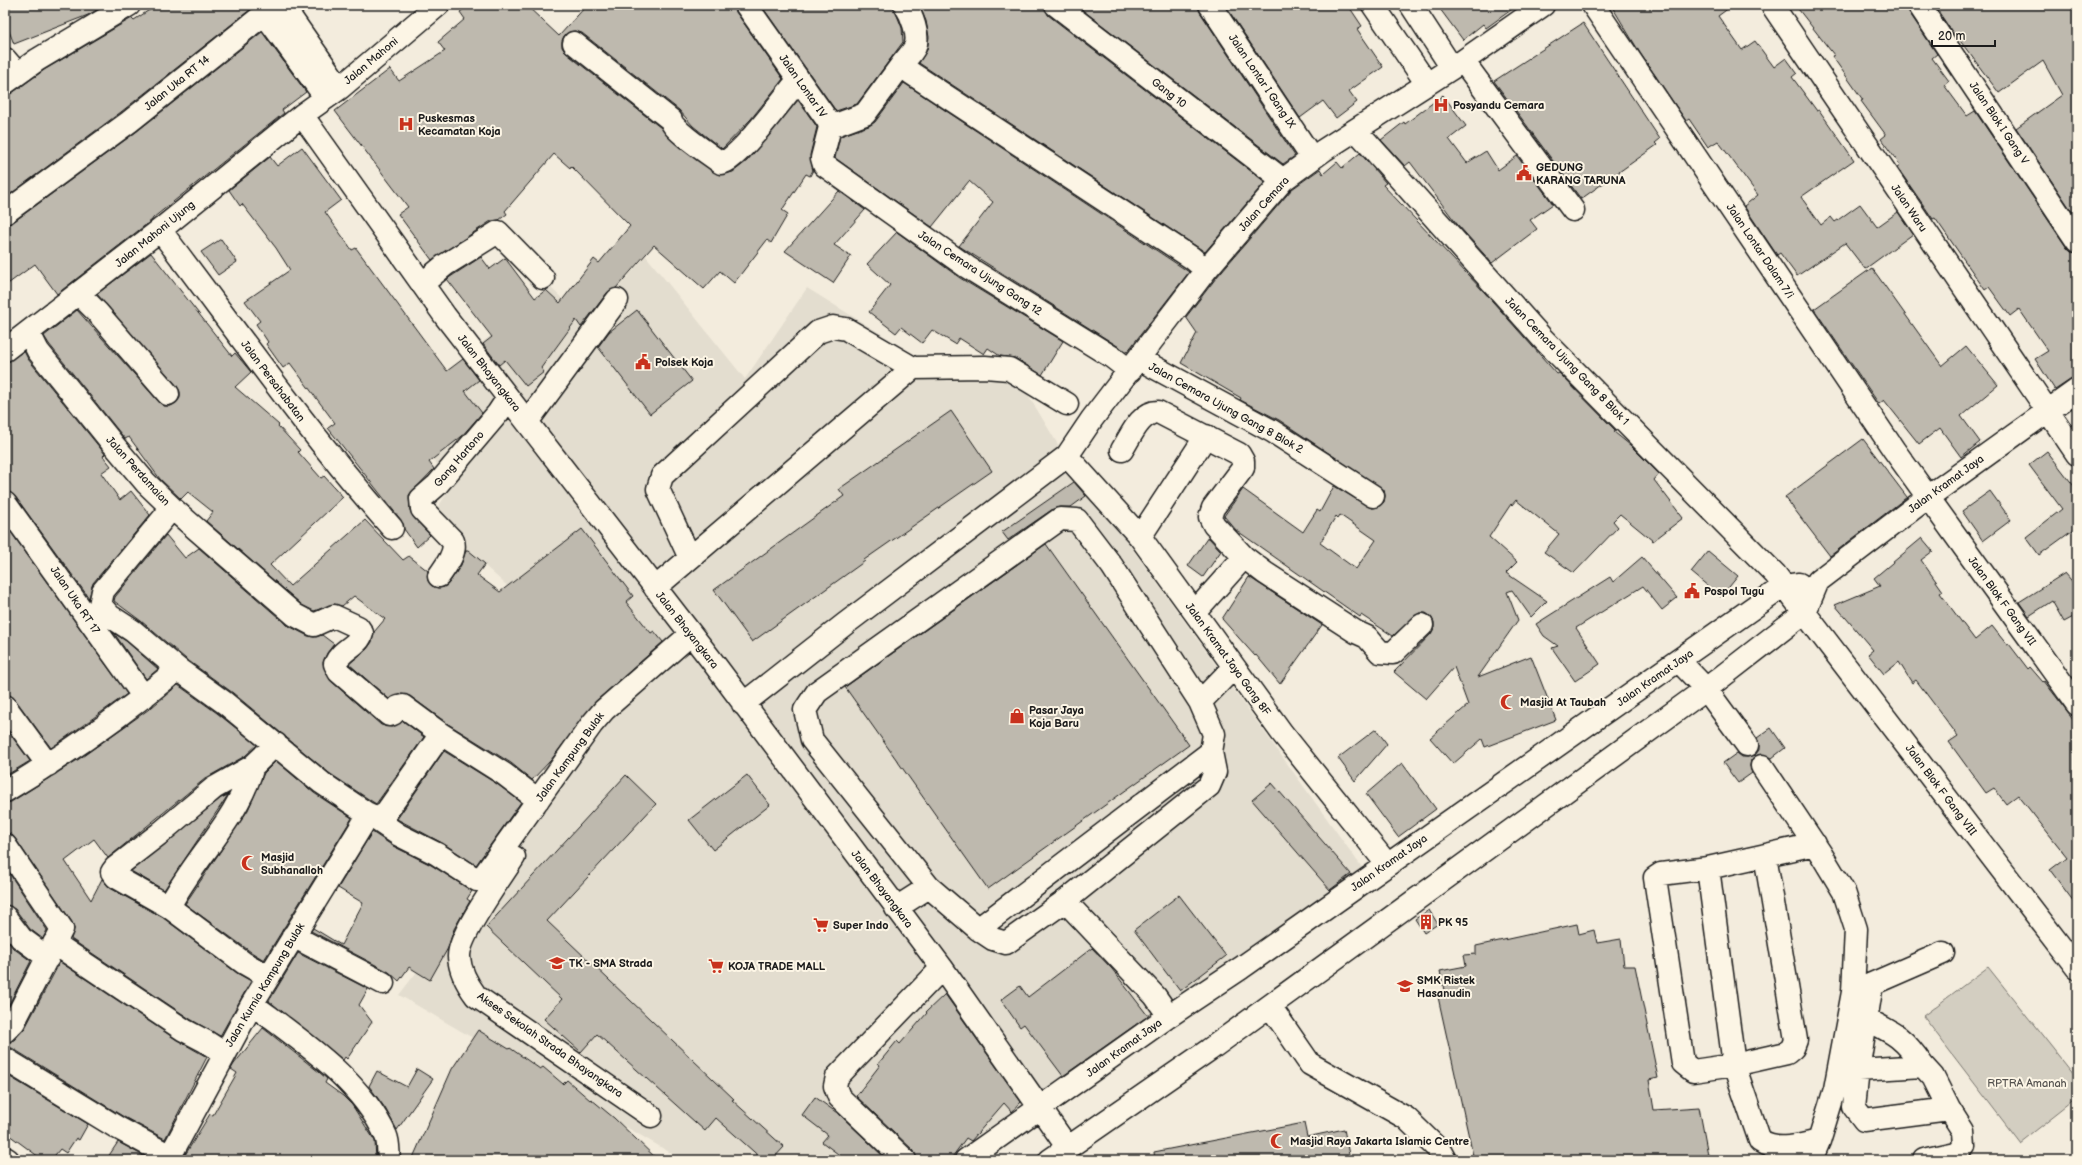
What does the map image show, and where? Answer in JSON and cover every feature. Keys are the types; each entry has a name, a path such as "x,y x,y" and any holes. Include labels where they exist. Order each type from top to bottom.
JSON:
{"street":[{"path":"282,5 333,93"},
{"name":"Jalan Mahoni","path":"302,115 333,93 438,5"},
{"name":"Jalan Lontar IV","path":"746,5 830,127 822,158 824,165 832,171"},
{"name":"Gang 10","path":"1056,5 1283,180"},
{"name":"Jalan Lontar I Gang IX","path":"1210,5 1312,158"},
{"path":"1373,5 1427,84"},
{"path":"1411,5 1573,210"},
{"name":"Jalan Cemara","path":"743,704 845,624 1067,456 1092,419 1135,365 1206,270 1283,180 1312,158 1427,84 1542,5"},
{"name":"Jalan Lontar Dalam 7/i","path":"1593,5 1928,497"},
{"name":"Jalan Waru","path":"1772,5 2046,411 2077,454"},
{"name":"Jalan Blok I Gang V","path":"1919,5 2077,241"},
{"path":"9,71 125,6"},
{"path":"830,127 865,114 915,47 917,39 906,8"},
{"name":"Jalan Uka RT 14","path":"5,213 129,122 263,15 266,16 333,93"},
{"path":"574,43 671,120 673,125 681,132 721,163 727,162 744,146 798,80"},
{"path":"902,64 921,79 1192,258 1206,270"},
{"name":"Jalan Mahoni Ujung","path":"5,350 29,333 160,230 302,115"},
{"name":"Jalan Bhayangkara","path":"302,115 422,284 694,639 942,968 1068,1148"},
{"name":"Jalan Cemara Ujung Gang 8 Blok 1","path":"1356,130 1543,339 1775,574 1805,612"},
{"name":"Jalan Cemara Ujung Gang 12","path":"832,171 967,267 1112,357 1135,365"},
{"name":"Jalan Persahabatan","path":"160,230 257,361 350,480 392,528"},
{"path":"422,284 445,265 498,232 543,278"},
{"path":"79,294 97,312 168,394"},
{"path":"527,422 617,300"},
{"path":"690,558 658,489 662,476 818,332 833,327 846,329 913,368 985,366 1009,369 1067,404"},
{"name":"Jalan Perdamaian","path":"29,333 38,351 108,438 146,483 172,508 284,607 305,622 314,625 334,616 358,627 362,633 360,639 339,656 335,664 339,672 389,715 393,714 398,707 403,706 441,734"},
{"name":"Jalan Cemara Ujung Gang 8 Blok 2","path":"1135,365 1272,431 1373,496"},
{"path":"655,588 913,368"},
{"name":"Jalan Kramat Jaya","path":"966,1160 1169,1016 1679,661 1784,586 1818,581 1928,497 2077,390"},
{"name":"Gang Hartono","path":"439,576 450,557 454,545 453,541 422,509 421,499 437,486 498,413 508,398"},
{"path":"1122,450 1144,417 1150,412 1158,412 1239,454 1243,461 1243,468 1213,508 1210,517 1214,525 1244,557 1265,573 1319,606 1356,632 1367,637 1380,652 1393,653 1422,625"},
{"path":"1140,537 1206,436"},
{"name":"Jalan Kramat Jaya Gang 8F","path":"1067,456 1140,537 1282,733 1387,864"},
{"name":"Jalan Blok F Gang VII","path":"1928,497 2077,704"},
{"name":"Jalan Uka RT 17","path":"5,503 144,697"},
{"path":"172,508 103,591 100,605 110,616 133,631 178,669 225,703 322,783 375,817"},
{"path":"1060,519 1077,520 1112,566 1200,702 1214,734 1211,752 1215,772 1209,786 1065,901 1006,943 993,939 978,929 929,887 812,740 805,710 817,692 1011,552 1060,519"},
{"path":"1195,612 1244,557"},
{"name":"Jalan Kramat Jaya","path":"1050,1160 1210,1050 1706,690 1805,612 1818,581"},
{"name":"Jalan Blok F Gang VIII","path":"1805,612 2077,968"},
{"name":"Jalan Kampung Bulak","path":"375,817 399,835 437,854 477,880 482,878 565,760 604,710 694,639"},
{"name":"Akses Sekolah Strada Bhayangkara","path":"651,1116 476,996 467,984 461,970 459,955 462,939 589,740 624,702 694,639"},
{"path":"1679,661 1706,690 1747,745"},
{"path":"1200,702 1234,667"},
{"path":"5,791 48,765 144,697 178,669"},
{"path":"5,706 48,765"},
{"path":"441,734 504,774 538,800"},
{"name":"Jalan Kurnia Kampung Bulak","path":"169,1158 252,1004 293,936 346,854 441,734"},
{"path":"269,977 244,963 169,907 116,877 112,872 114,868 159,834 214,788 253,766 276,744"},
{"path":"978,929 1211,752"},
{"path":"169,907 194,867 234,810 247,788 253,766"},
{"path":"1762,766 1815,844 1844,892 1856,929 1866,1020 1854,1107 1864,1120 1949,1109"},
{"path":"1765,855 1796,1040 1794,1048 1787,1053 1734,1065 1692,1071 1683,1063 1655,878 1661,874 1708,868 1765,855 1815,844"},
{"path":"5,845 62,929 14,1022 5,1031"},
{"path":"1708,868 1734,1065 1760,1141 1767,1146 1815,1151 1835,1089 1863,988"},
{"path":"896,908 929,887"},
{"path":"1065,901 1155,996 1169,1016"},
{"path":"5,917 21,938 51,951 225,1054"},
{"path":"293,936 383,983"},
{"path":"1863,988 1944,953"},
{"path":"906,1160 839,1097 835,1086 837,1077 942,968"},
{"path":"252,1004 328,1061 365,1104 386,1137 389,1160"},
{"path":"1270,1006 1310,1064 1406,1118 1440,1151 1445,1160"},
{"path":"1866,1020 1893,1033 1908,1044 1923,1066 1933,1077 1949,1109 1963,1131 1964,1147 1956,1153 1924,1160"},
{"path":"5,1059 169,1158"},
{"path":"1858,1070 1923,1066"}],"shaded area":[{"path":"646,256 745,379 807,288 918,357 1009,363 1063,453 1369,877 963,1160 683,1160 399,995 570,773 605,722 517,653 539,614 431,518 453,484 396,413 550,287 587,322"}],"green space":[{"name":"RPTRA Amanah","path":"1988,967 2077,1079 2077,1098 2020,1143 1923,1016"}],"building":[{"path":"5,5 105,5 88,15 14,44 5,21"},
{"path":"157,5 248,5 251,9 121,112 5,198 5,96 12,93 44,70 132,18 134,20"},
{"path":"469,5 526,5 559,36 587,5 734,5 736,12 783,79 751,119 722,149 693,126 679,110 582,33 575,31 569,32 564,36 562,47 566,53 661,128 677,145 719,175 733,172 747,161 798,100 817,127 810,155 813,170 810,176 806,174 782,210 788,214 771,243 767,240 734,283 720,271 704,289 654,245 616,288 607,293 581,327 576,320 541,368 544,372 526,386 505,360 499,365 483,344 492,337 447,279 481,257 490,269 505,258 535,298 546,290 560,303 594,259 599,263 630,226 571,166 570,168 554,154 505,211 507,214 499,220 491,221 432,260 398,214 408,207 335,111 390,69 399,81 445,51 438,42 465,19 460,12"},
{"path":"761,5 893,5 902,28 903,42 857,104 836,111"},
{"path":"919,5 1044,5 1048,15 1265,182 1205,252 919,63 927,50 929,37 926,21"},
{"path":"1076,5 1198,5 1200,12 1295,156 1283,164"},
{"path":"1225,5 1348,5 1362,26 1357,29 1383,67 1349,91 1357,102 1336,118 1323,101 1300,118"},
{"path":"1437,5 1518,5 1486,28 1483,24 1463,40"},
{"path":"1611,5 1733,5 1718,16 1742,50 1755,41 1774,67 1786,58 1797,73 1792,77 1817,111 1819,110 1854,160 1801,197 1821,225 1831,217 1835,222 1860,204 1877,227 1898,212 1913,234 1865,269 1845,243 1797,276 1780,253 1777,255 1744,206 1758,195 1718,141 1708,147 1689,119 1686,121 1640,53"},
{"path":"1795,5 1907,5 1909,12 1937,54 1932,58 1949,81 1944,85 1967,116 1975,111 2067,248 2071,252 2077,253 2077,378 2070,380 2055,390 2035,359 2048,351 2019,309 2010,316 1989,287 1985,290 1935,218 1933,219 1897,167 1900,165 1881,139 1886,135 1861,101 1863,100 1832,56 1834,55"},
{"path":"1934,5 2077,5 2077,219 2016,128 2062,95 2043,61 1999,93 1958,38 1957,39"},
{"path":"1583,23 1660,139 1655,143 1657,145 1581,199 1494,81"},
{"path":"262,32 306,92 282,110 284,113 152,220 57,294 35,264 5,286 5,225 12,223 136,132"},
{"path":"904,83 1189,272 1127,352 959,246 993,202 969,181 932,227 835,158 840,136 869,126 875,122"},
{"path":"1443,95 1466,126 1449,139 1467,163 1486,151 1498,170 1517,156 1553,204 1530,220 1537,229 1492,263 1457,224 1410,162 1405,166 1381,140"},
{"path":"302,147 341,200 325,212 352,250 356,248 447,371 463,359 479,380 465,391 482,413 461,437 429,462 434,469 409,495 410,510 413,517 430,535 417,547 404,529 401,520 328,428 335,423 290,363 283,368 266,344 268,342 256,324 260,321 245,301 290,270 276,248 242,204 240,206 229,190 270,157 277,166"},
{"path":"1360,153 1386,183 1383,185 1485,293 1557,374 1559,373 1616,431 1614,432 1630,445 1659,474 1654,480 1683,518 1653,541 1620,514 1613,521 1618,527 1574,573 1544,552 1559,534 1516,500 1512,505 1511,504 1489,537 1517,562 1506,573 1547,601 1531,617 1512,590 1507,592 1518,620 1478,677 1531,656 1556,720 1485,747 1482,739 1453,764 1430,738 1468,705 1454,667 1426,699 1394,672 1431,634 1434,628 1434,622 1431,617 1426,613 1419,613 1393,636 1361,615 1360,617 1236,530 1224,516 1243,489 1303,532 1317,510 1320,512 1334,486 1372,508 1378,507 1384,502 1384,490 1279,420 1240,400 1241,398 1181,363 1197,333 1186,317 1216,278 1292,189 1320,169 1323,174 1337,162 1342,168","holes":["1340,515 1376,540 1356,569 1320,543 1336,516 1338,518"]},
{"path":"839,191 865,210 834,245 851,256 833,283 785,251"},
{"path":"897,232 960,278 1063,341 1042,375 1015,358 1000,356 988,348 984,354 959,338 955,344 932,330 922,343 901,327 896,333 869,312 890,285 867,264"},
{"path":"221,239 237,262 218,275 201,252"},
{"path":"151,253 232,356 235,353 251,372 235,387 279,425 278,426 300,450 298,452 321,478 324,476 343,497 270,565 290,586 365,520 403,560 409,556 428,571 428,581 432,586 438,588 444,587 449,583 461,565 466,550 468,550 485,564 477,575 500,592 582,529 633,596 626,602 651,633 654,631 663,642 595,702 551,760 532,780 511,763 448,724 410,696 401,694 389,699 349,664 367,649 372,642 374,632 385,619 354,596 342,606 334,604 314,611 302,605 206,521 213,512 188,492 181,499 160,479 129,437 125,439 49,344 44,336 77,310 159,402 164,406 170,406 176,403 180,398 180,392 177,386 97,294"},
{"path":"1872,268 1942,366 1966,346 1998,385 1961,416 1980,442 1961,457 1940,428 1919,444 1884,400 1879,404 1814,309"},
{"name":"Polsek Koja","path":"637,310 692,381 650,414 598,347 609,332"},
{"path":"24,351 28,359 105,454 103,456 111,466 101,473 120,500 131,491 150,515 93,583 89,598 15,496 5,491 5,363"},
{"path":"951,411 992,471 864,560 865,561 752,642 714,590 844,496 839,489"},
{"path":"1863,439 1907,497 1830,556 1785,497"},
{"path":"2047,451 2077,490 2077,529 2076,528 2039,555 2026,537 2062,509 2029,465"},
{"path":"1074,482 1086,496 1071,507 1053,509 1008,540 1002,532"},
{"path":"1990,491 2011,520 1983,541 1962,511"},
{"path":"5,524 127,694 51,748 15,699 5,694"},
{"path":"166,535 185,558 199,548 287,625 308,636 314,637 322,635 334,644 327,653 323,663 331,681 381,725 392,727 403,721 424,737 376,804 329,773 233,693 186,659 141,621 114,601 115,597"},
{"path":"1208,537 1221,551 1203,577 1188,566"},
{"path":"1922,538 1933,551 1921,560 1943,591 1940,593 1975,640 1992,626 2007,645 2009,644 2028,669 2030,667 2043,682 2044,681 2077,724 2077,906 2050,870 2067,857 2018,795 2006,804 1994,788 1986,793 1949,742 1958,736 1916,680 1912,683 1899,662 1884,674 1868,654 1873,650 1835,605 1880,586 1874,578"},
{"name":"Pasar Jaya Koja Baru","path":"1046,544 1189,745 988,889 845,687"},
{"path":"1708,551 1738,576 1721,597 1691,572"},
{"path":"1642,557 1677,598 1662,610 1643,586 1576,628 1600,664 1575,681 1552,648 1558,646 1544,636 1536,624 1610,577 1613,582"},
{"path":"2065,573 2077,587 2077,615 2064,622 2052,601 2029,616 2019,602"},
{"path":"1249,577 1322,625 1280,684 1256,655 1255,656 1222,619"},
{"path":"114,633 126,641 158,669 146,679"},
{"path":"178,685 217,713 257,745 245,756 206,778 108,858 94,839 65,861 91,900 102,879 110,888 162,917 237,973 251,981 220,1036 190,1019 71,939 74,929 72,922 15,838 11,834 5,833 5,803 11,802 79,759 152,707"},
{"path":"5,727 30,761 5,776"},
{"path":"1771,728 1785,748 1772,758 1762,754 1755,756 1751,760 1750,766 1752,773 1738,783 1723,763 1737,753 1742,757 1755,755 1759,750 1757,738"},
{"path":"1376,729 1387,744 1355,781 1338,758"},
{"path":"444,751 497,784 521,802 476,865 444,844 397,819"},
{"path":"276,761 314,793 352,818 264,960 185,904 248,810 264,773"},
{"path":"1402,763 1436,809 1398,837 1366,794"},
{"name":"TK - SMA Strada","path":"626,775 656,804 547,921 734,1099 732,1100 784,1147 772,1160 763,1160 716,1118 705,1131 597,1034 581,1052 544,1019 562,999 486,927"},
{"path":"747,775 770,805 713,850 689,820"},
{"path":"1272,783 1351,874 1330,890 1252,800"},
{"path":"228,795 164,890 131,871 221,798"},
{"path":"372,832 393,846 431,865 472,891 467,899 470,901 454,929 448,948 430,980 409,967 399,981 389,972 311,931 313,928 341,945 363,903 338,888"},
{"path":"5,867 47,930 43,939 30,929 15,909 5,905"},
{"path":"1179,895 1226,956 1180,991 1134,930"},
{"name":"PK 95","path":"1429,910 1438,924 1424,933 1415,919"},
{"path":"1577,924 1579,934 1594,930 1597,943 1621,939 1624,966 1635,966 1658,1078 1649,1080 1654,1110 1699,1107 1709,1160 1474,1160 1438,997 1445,995 1440,971 1466,966 1464,955 1476,954 1476,946"},
{"path":"5,938 13,948 31,961 5,1012"},
{"path":"1092,948 1112,969 1148,1016 1063,1076 1024,1024 1020,1027 1001,1000 1020,986 1028,997"},
{"path":"298,953 368,989 359,1005 372,1022 347,1059 345,1057 343,1060 269,1001"},
{"path":"60,962 177,1040 207,1057 165,1139 124,1117 12,1048 5,1047 5,1043 14,1040 25,1028"},
{"path":"945,994 1021,1102 1012,1112 1004,1103 971,1141 966,1138 950,1160 917,1160 914,1151 856,1096 880,1065 878,1064 897,1041 900,1044 927,1013 926,1012"},
{"path":"263,1028 319,1072 327,1079 325,1083 343,1096 352,1105 375,1141 376,1160 182,1160 210,1114 213,1115 237,1073 231,1069 234,1064"},
{"path":"478,1030 509,1049 510,1048 540,1069 543,1067 563,1084 567,1080 614,1118 658,1160 412,1160 452,1069"},
{"path":"417,1069 433,1079 397,1130 385,1108 369,1086 377,1071 407,1087"},
{"path":"5,1074 88,1124 79,1140 76,1138 66,1153 60,1149 51,1160 43,1160 5,1132"},
{"path":"815,1097 840,1115 887,1160 846,1160 822,1142 828,1135 802,1115"},
{"name":"Masjid Raya Jakarta Islamic Centre","path":"1304,1123 1307,1137 1344,1129 1350,1160 1155,1160 1154,1152"},
{"path":"118,1142 151,1160 106,1160"}],"place":[{"name":"Posyandu Cemara","path":"1441,105"},
{"name":"Puskesmas Kecamatan Koja","path":"406,124"},
{"name":"GEDUNG KARANG TARUNA","path":"1524,173"},
{"name":"Polsek Koja","path":"643,362"},
{"name":"Pospol Tugu","path":"1692,591"},
{"name":"Masjid At Taubah","path":"1508,702"},
{"name":"Pasar Jaya Koja Baru","path":"1017,716"},
{"name":"Masjid Subhanalloh","path":"249,863"},
{"name":"PK 95","path":"1426,922"},
{"name":"Super Indo","path":"821,925"},
{"name":"TK - SMA Strada","path":"557,963"},
{"name":"KOJA TRADE MALL","path":"716,966"},
{"name":"SMK Ristek Hasanudin","path":"1405,986"},
{"name":"Masjid Raya Jakarta Islamic Centre","path":"1278,1141"}]}
